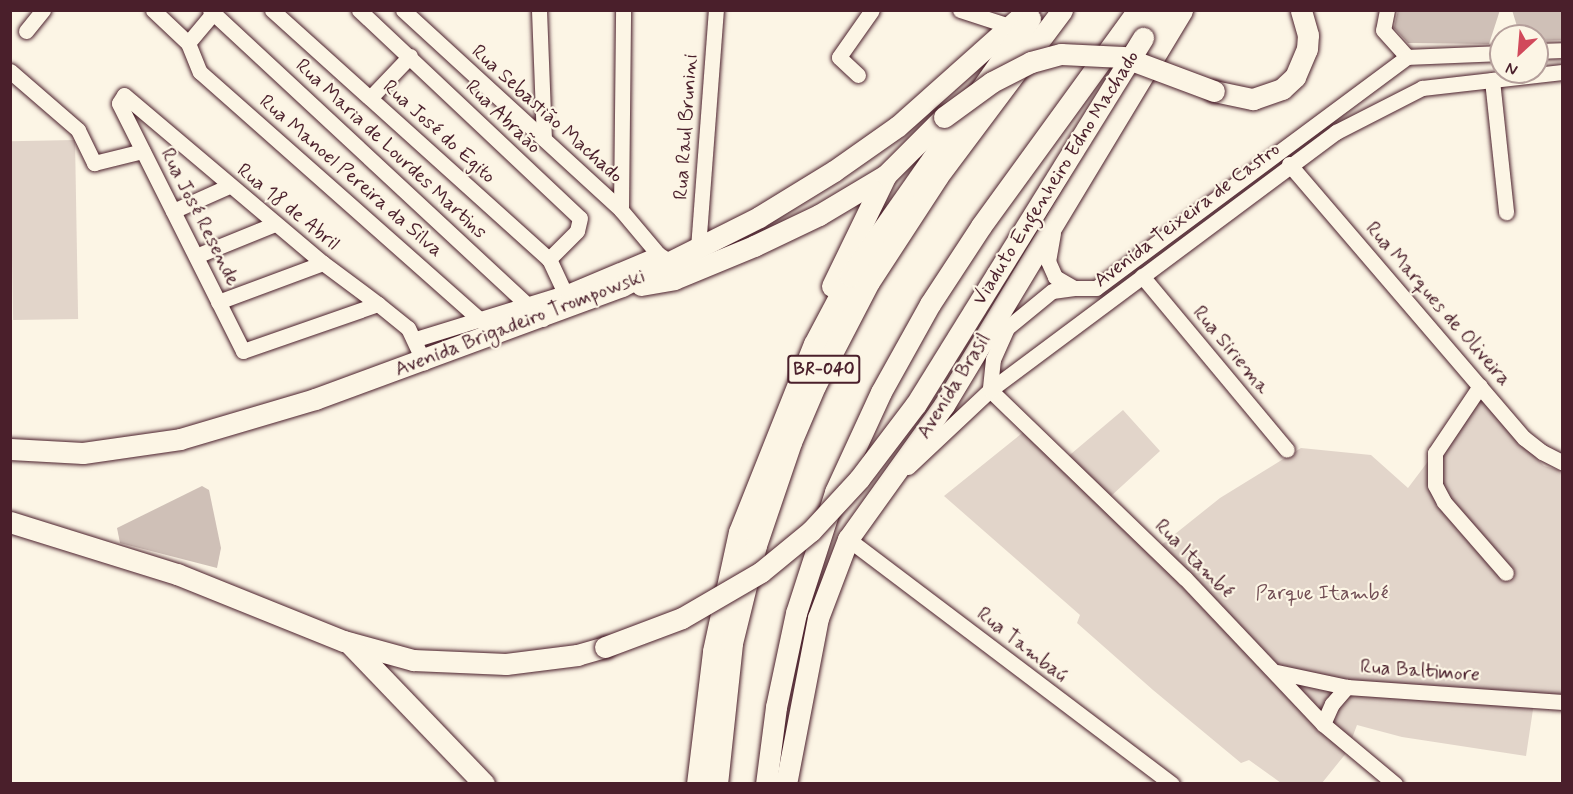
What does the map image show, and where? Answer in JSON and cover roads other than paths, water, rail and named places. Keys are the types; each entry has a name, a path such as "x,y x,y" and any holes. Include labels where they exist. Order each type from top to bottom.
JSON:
{"highway":[{"name":"Avenida Brigadeiro Trompowski","path":"10,449 83,453 180,439 315,399 424,362 497,335 535,312 622,286 664,258 698,248 834,171 898,126 1002,19 1028,10"},
{"path":"814,344 850,276 1036,10"},
{"name":"BR-040","path":"717,783 732,643 756,545 791,442 811,396 869,282 938,176 1062,10"},
{"name":"BR-040","path":"766,783 776,707 799,603 835,492 881,392 930,304 981,226 1138,10"},
{"name":"Viaduto Engenheiro Edno Machado","path":"348,642 413,660 465,665 551,659 605,647 682,618 760,572 811,531 859,479 916,404 1161,10"},
{"name":"Avenida Brasil","path":"786,783 818,618 848,539 938,413 1172,30 1182,10"},
{"path":"1172,30 1190,10"},
{"path":"622,286 674,279 819,215 886,175 925,135 992,82 1031,62 1061,54 1123,57 1233,97 1269,96 1295,77 1303,64 1308,35 1303,13"},
{"path":"697,783 713,651 739,531 814,344 839,269 886,175"},
{"path":"10,509 46,520 80,544"},
{"path":"10,522 177,574 348,642 484,783"}],"street":[{"path":"26,31 43,10"},
{"path":"153,10 188,43 211,12"},
{"name":"Rua José do Egito","path":"272,10 549,259 565,294"},
{"name":"Rua Abraão","path":"358,10 410,56 580,218 577,231 549,259"},
{"name":"Rua Sebastião Machado","path":"403,10 621,210 664,258"},
{"path":"539,10 544,139"},
{"path":"621,210 623,10"},
{"name":"Rua Raul Brunini","path":"698,248 716,10"},
{"path":"858,75 838,57 872,10"},
{"path":"960,10 1002,19"},
{"path":"1388,10 1383,30 1407,57 1489,54"},
{"name":"Rua Maria de Lourdes Martins","path":"211,12 535,312"},
{"name":"Rua Manoel Pereira da Silva","path":"188,43 200,72 483,319 497,335"},
{"path":"370,98 410,56"},
{"name":"Avenida Teixeira de Castro","path":"1065,206 1048,243 1048,261 1055,277 1074,288 1096,288 1106,283 1407,57"},
{"path":"10,70 78,130 94,163 143,151"},
{"name":"Avenida Teixeira de Castro","path":"884,489 990,390 1289,164 1406,93 1438,85 1489,80"},
{"path":"1492,84 1506,212"},
{"name":"Rua 18 de Abril","path":"119,103 124,95 275,224 378,304 416,339 424,362"},
{"name":"Rua José Resende","path":"119,103 243,351 378,304"},
{"name":"Rua Marques de Oliveira","path":"1289,164 1524,438 1542,452 1563,462"},
{"path":"173,211 229,186"},
{"path":"196,256 275,224"},
{"path":"416,339 483,319 535,312 565,294 664,258"},
{"path":"218,302 323,263"},
{"name":"Rua Siriema","path":"1142,276 1287,450"},
{"path":"990,390 993,359 1004,333 1052,291 1074,288"},
{"path":"1004,333 1002,346 1006,356 1017,363 1027,362"},
{"path":"1480,386 1436,453 1435,486 1444,502 1506,573"},
{"name":"Rua Itambé","path":"990,390 1277,672 1323,724 1395,783"},
{"name":"Rua Tambaú","path":"848,539 1172,783"},
{"name":"Rua Baltimore","path":"1277,672 1347,687 1563,702"},
{"path":"1323,724 1332,704 1347,687"}],"park label":[{"name":"Parque Itambé","path":"1322,593"}]}
